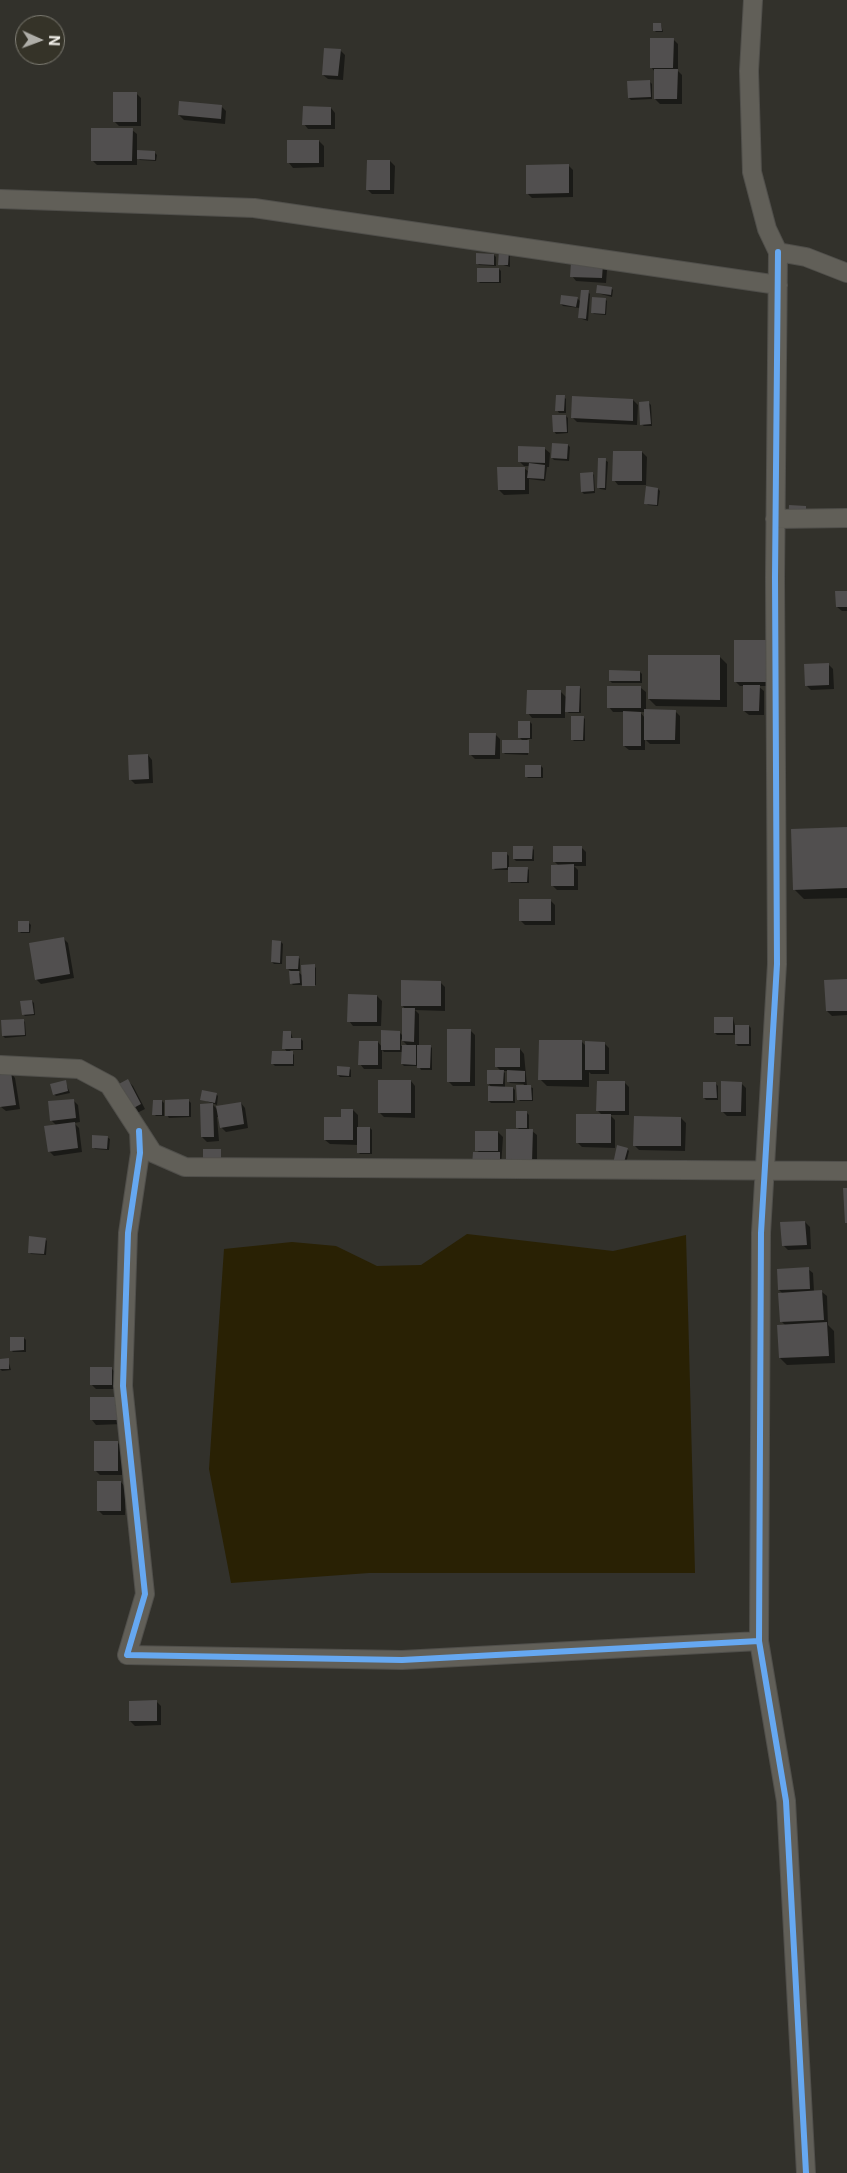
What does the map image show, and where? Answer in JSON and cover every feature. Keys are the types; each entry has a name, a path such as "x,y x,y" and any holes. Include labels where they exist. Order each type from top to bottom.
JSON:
{"street":[{"path":"753,0 749,72 752,172 767,228 778,252 775,519 777,964 761,1253 759,1641 786,1801 806,2173"},
{"path":"0,199 254,208 778,285"},
{"path":"778,252 806,257 847,273"},
{"path":"775,519 847,518"},
{"path":"0,1065 79,1068 109,1085 153,1153 185,1167 765,1169 847,1171"},
{"path":"139,1131 140,1153 128,1233 123,1386 145,1594 127,1656 402,1660 759,1641"}],"shaded area":[{"path":"467,1234 613,1251 686,1235 695,1573 369,1573 231,1583 209,1469 224,1249 292,1242 336,1246 377,1266 421,1265"}],"building":[{"path":"653,23 661,23 662,31 653,31"},
{"path":"650,38 674,38 673,68 650,68"},
{"path":"324,48 341,49 338,76 322,75"},
{"path":"654,69 678,69 677,99 654,99"},
{"path":"650,80 651,97 628,98 627,81"},
{"path":"113,92 137,92 137,122 113,122"},
{"path":"179,101 222,105 221,119 178,115"},
{"path":"303,106 331,107 331,125 302,125"},
{"path":"91,128 133,128 132,161 91,161"},
{"path":"287,140 319,140 319,163 287,163"},
{"path":"137,150 155,151 155,160 137,159"},
{"path":"367,160 390,160 390,190 366,190"},
{"path":"569,164 569,193 526,194 526,165"},
{"path":"499,250 509,251 508,265 498,265"},
{"path":"476,253 494,254 494,265 476,264"},
{"path":"571,262 603,264 602,278 570,277"},
{"path":"477,268 499,268 499,282 477,282"},
{"path":"597,285 612,287 611,295 596,293"},
{"path":"581,290 589,290 586,319 578,318"},
{"path":"561,295 578,297 576,307 560,304"},
{"path":"592,297 606,298 605,314 591,313"},
{"path":"556,395 565,395 564,411 555,411"},
{"path":"572,396 633,399 633,421 571,418"},
{"path":"649,401 651,424 640,425 639,402"},
{"path":"552,415 566,415 567,432 553,432"},
{"path":"552,443 568,444 567,459 551,458"},
{"path":"518,446 545,447 545,463 518,462"},
{"path":"613,451 642,451 642,481 612,481"},
{"path":"598,458 606,458 605,488 597,488"},
{"path":"529,463 545,465 544,479 527,478"},
{"path":"497,467 525,467 525,490 498,490"},
{"path":"593,472 594,491 581,492 580,473"},
{"path":"646,486 658,488 657,505 644,504"},
{"path":"789,505 806,506 806,525 788,524"},
{"path":"835,591 847,591 847,607 836,607"},
{"path":"734,640 766,640 766,682 734,682"},
{"path":"648,655 720,655 720,700 648,699"},
{"path":"829,663 829,685 805,686 804,664"},
{"path":"609,670 640,671 640,681 609,681"},
{"path":"743,685 760,685 759,711 743,711"},
{"path":"566,686 580,686 579,712 565,712"},
{"path":"607,686 641,686 641,708 607,708"},
{"path":"527,690 561,690 561,714 526,714"},
{"path":"644,709 676,710 675,740 644,740"},
{"path":"623,711 641,712 641,746 623,746"},
{"path":"571,716 584,716 583,740 571,740"},
{"path":"518,721 530,721 530,738 518,738"},
{"path":"469,733 496,733 495,755 469,755"},
{"path":"502,740 529,740 529,753 502,753"},
{"path":"148,754 149,779 129,780 128,755"},
{"path":"525,765 541,765 541,777 525,777"},
{"path":"847,827 847,888 793,890 791,829"},
{"path":"513,846 533,846 532,859 513,859"},
{"path":"553,846 582,846 582,862 553,862"},
{"path":"492,852 507,852 507,868 492,869"},
{"path":"574,864 574,886 551,886 551,865"},
{"path":"508,867 528,867 527,882 508,882"},
{"path":"519,899 551,899 551,921 519,921"},
{"path":"18,921 29,921 29,932 18,932"},
{"path":"64,937 70,974 35,980 29,943"},
{"path":"272,940 281,941 280,963 271,962"},
{"path":"286,956 299,956 298,969 286,969"},
{"path":"315,964 315,986 302,986 301,965"},
{"path":"289,971 299,971 300,983 290,984"},
{"path":"847,979 847,1011 826,1011 824,980"},
{"path":"401,980 441,981 441,1006 401,1006"},
{"path":"348,994 377,995 377,1022 347,1022"},
{"path":"32,1000 34,1014 22,1015 20,1001"},
{"path":"402,1008 415,1008 414,1042 402,1041"},
{"path":"714,1017 733,1017 733,1033 714,1033"},
{"path":"24,1019 25,1035 2,1036 1,1020"},
{"path":"735,1025 749,1025 749,1044 735,1044"},
{"path":"447,1029 471,1029 470,1082 447,1082"},
{"path":"381,1030 400,1031 400,1050 381,1050"},
{"path":"283,1031 291,1031 291,1038 301,1038 301,1049 282,1049"},
{"path":"539,1040 582,1040 582,1080 538,1080"},
{"path":"359,1041 378,1041 378,1065 358,1065"},
{"path":"585,1041 605,1042 605,1070 585,1070"},
{"path":"402,1045 416,1045 416,1065 401,1064"},
{"path":"417,1045 431,1045 430,1068 417,1068"},
{"path":"495,1048 520,1048 520,1067 495,1067"},
{"path":"272,1051 293,1051 293,1064 271,1064"},
{"path":"337,1066 350,1067 349,1076 337,1075"},
{"path":"487,1070 504,1070 503,1084 487,1084"},
{"path":"507,1070 525,1071 525,1082 507,1082"},
{"path":"11,1072 16,1105 0,1107 0,1073"},
{"path":"128,1079 141,1104 128,1111 115,1086"},
{"path":"66,1080 68,1091 53,1095 50,1084"},
{"path":"378,1080 411,1080 411,1113 378,1113"},
{"path":"597,1081 625,1081 625,1111 596,1111"},
{"path":"721,1081 742,1082 741,1112 721,1112"},
{"path":"703,1082 716,1082 717,1098 703,1098"},
{"path":"516,1085 531,1085 532,1100 517,1100"},
{"path":"488,1086 513,1087 513,1101 488,1101"},
{"path":"202,1090 217,1093 215,1103 200,1100"},
{"path":"74,1099 76,1118 50,1121 48,1101"},
{"path":"189,1099 189,1116 165,1116 165,1100"},
{"path":"153,1100 162,1100 162,1115 152,1115"},
{"path":"241,1102 244,1124 220,1128 216,1106"},
{"path":"213,1103 214,1137 201,1137 200,1104"},
{"path":"341,1109 353,1109 353,1140 324,1140 324,1117 341,1117"},
{"path":"516,1111 527,1111 527,1128 516,1128"},
{"path":"576,1114 611,1114 611,1143 576,1143"},
{"path":"634,1116 681,1117 681,1146 633,1146"},
{"path":"75,1122 78,1148 48,1152 44,1126"},
{"path":"357,1127 370,1127 370,1153 357,1153"},
{"path":"506,1129 533,1129 532,1162 506,1162"},
{"path":"475,1131 498,1131 498,1151 475,1151"},
{"path":"92,1135 108,1136 107,1149 92,1148"},
{"path":"617,1145 628,1148 623,1166 613,1164"},
{"path":"203,1149 221,1149 221,1159 203,1159"},
{"path":"473,1152 500,1152 500,1166 472,1166"},
{"path":"843,1188 847,1188 847,1223 845,1223"},
{"path":"805,1221 807,1245 782,1246 780,1222"},
{"path":"29,1236 46,1238 44,1254 28,1253"},
{"path":"809,1267 810,1289 778,1290 777,1269"},
{"path":"822,1290 824,1320 780,1322 778,1293"},
{"path":"827,1322 829,1356 779,1358 777,1325"},
{"path":"10,1337 24,1337 24,1350 10,1351"},
{"path":"9,1358 9,1369 0,1369 0,1359"},
{"path":"90,1367 112,1367 112,1385 90,1385"},
{"path":"90,1397 118,1397 117,1420 90,1420"},
{"path":"94,1441 118,1441 118,1471 94,1471"},
{"path":"97,1481 121,1481 121,1511 97,1511"},
{"path":"157,1700 157,1721 129,1721 129,1701"}],"cycle path":[{"path":"778,252 775,577 777,964 761,1233 759,1641 786,1801 806,2173"},
{"path":"139,1131 140,1153 128,1233 123,1386 145,1594 127,1655 402,1660 759,1641"}]}
